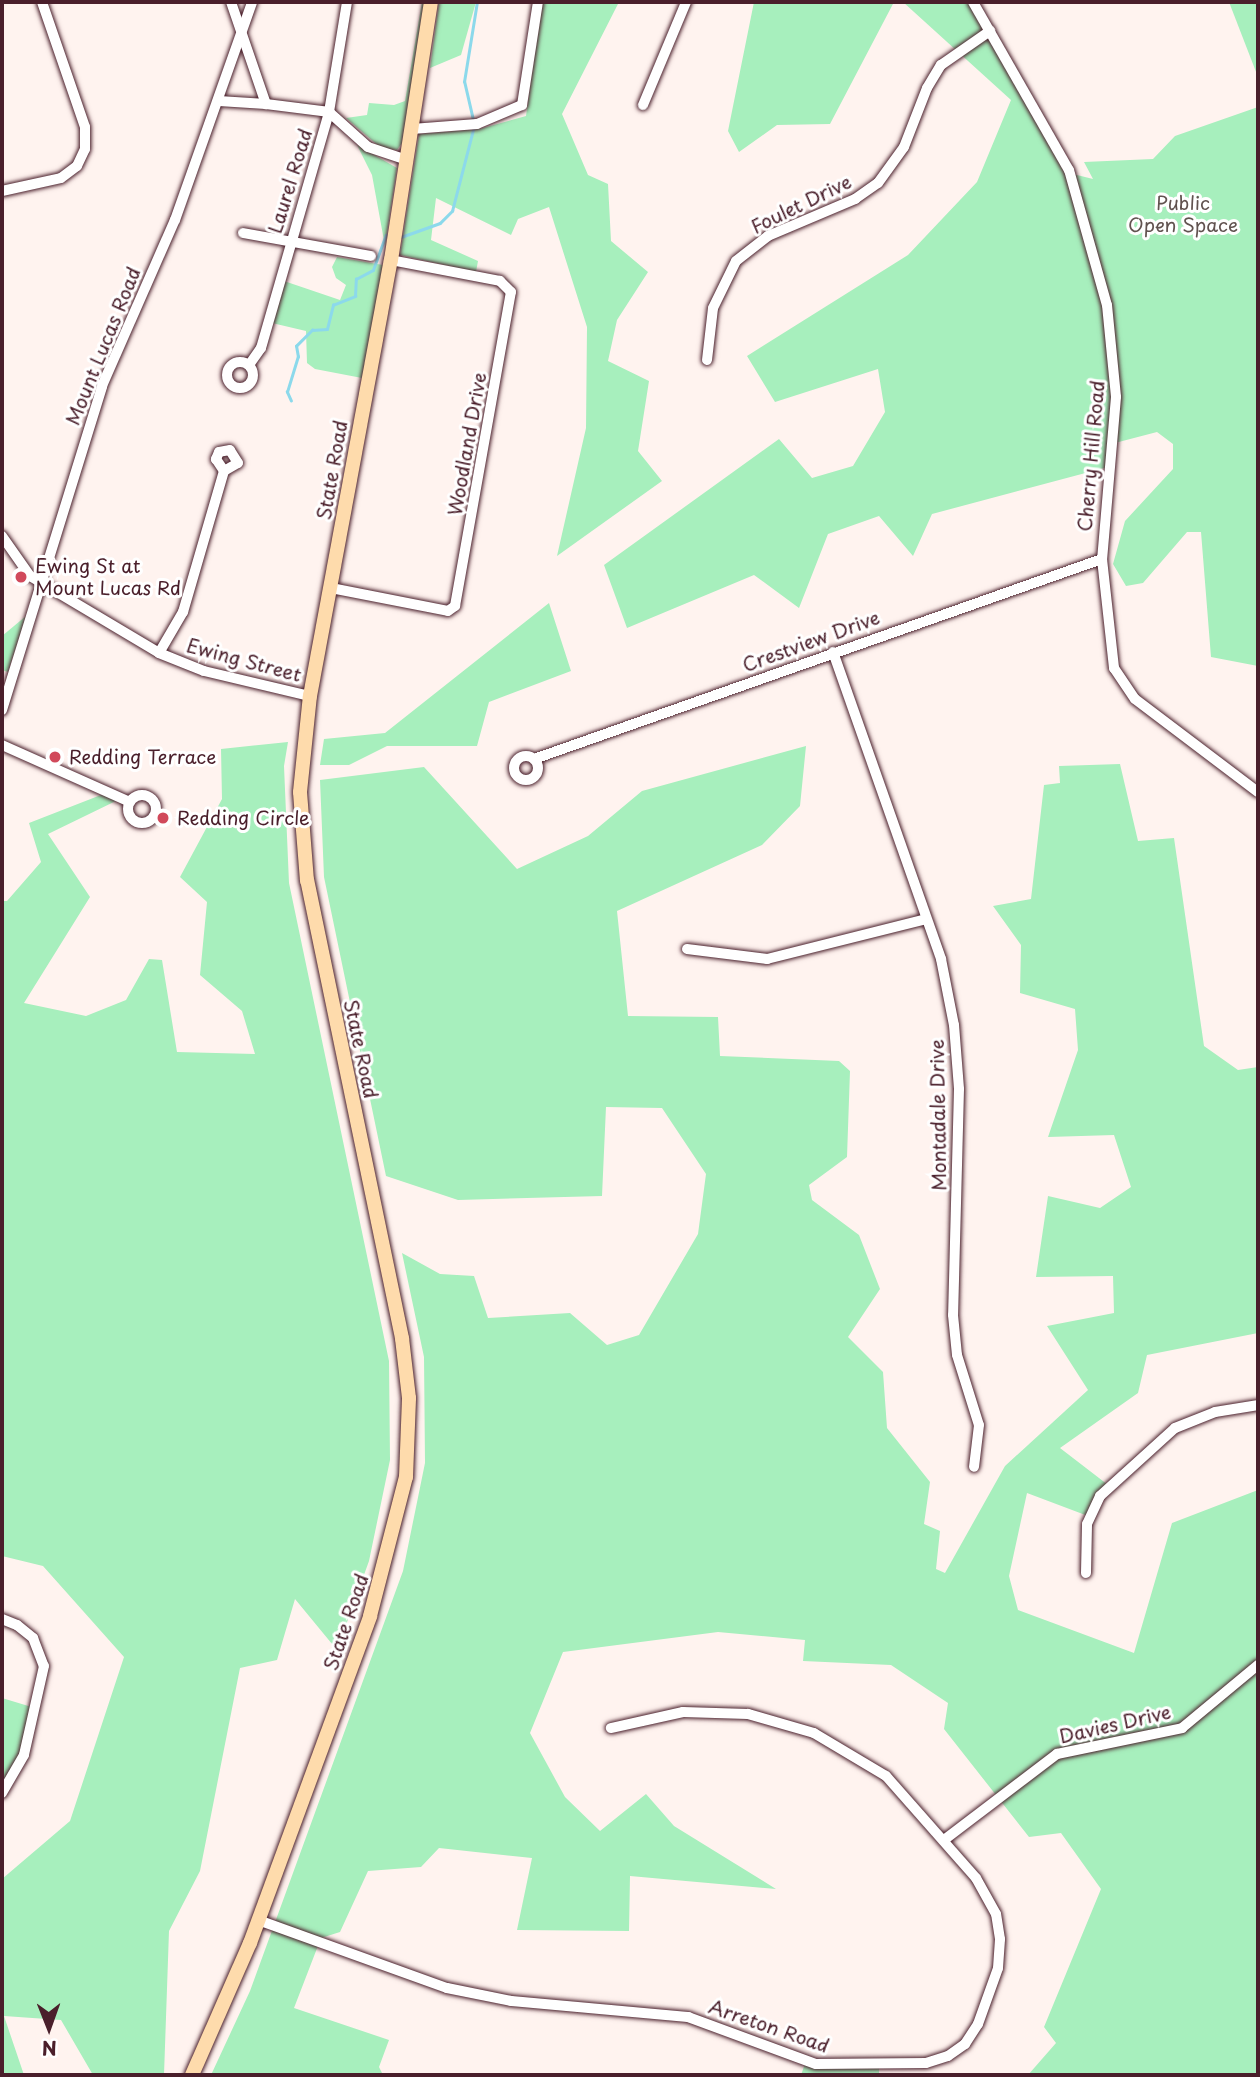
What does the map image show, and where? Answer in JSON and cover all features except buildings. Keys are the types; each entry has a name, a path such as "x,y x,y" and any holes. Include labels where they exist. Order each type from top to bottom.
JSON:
{"highway":[{"name":"State Road","path":"192,2075 258,1920 379,1588 401,1500 409,1429 402,1338 307,881 300,792 310,696 391,260 431,2"}],"street":[{"path":"2,191 61,178 76,166 85,149 85,127 42,2"},
{"path":"231,2 266,104"},
{"name":"Mount Lucas Road","path":"2,710 102,386 175,220 252,2"},
{"name":"Laurel Road","path":"250,365 261,348 329,112 347,2"},
{"path":"412,129 477,124 522,105 538,2"},
{"path":"643,105 686,2"},
{"name":"Cherry Hill Road","path":"972,2 1069,170 1107,305 1116,397 1102,559 1109,647 1119,679 1135,699 1258,792"},
{"name":"Foulet Drive","path":"707,360 713,308 736,261 768,236 855,199 878,183 904,148 933,76 955,52 990,32"},
{"path":"219,101 329,112 368,147 407,160"},
{"path":"243,233 371,256"},
{"name":"Woodland Drive","path":"331,588 449,611 455,606 512,298 510,287 500,281 391,260"},
{"path":"159,653 183,612 224,471"},
{"name":"Ewing Street","path":"2,536 20,565 41,583 159,653 204,671 310,696"},
{"name":"Crestview Drive","path":"534,759 1102,559"},
{"name":"Montadale Drive","path":"833,652 945,976 958,1057 953,1315 957,1355 979,1425 974,1467"},
{"path":"2,745 130,802"},
{"path":"687,949 767,960 926,919"},
{"path":"1086,1573 1087,1524 1100,1496 1175,1427 1215,1412 1258,1405"},
{"path":"2,1619 17,1625 33,1639 44,1666 24,1755 2,1793"},
{"name":"Davies Drive","path":"944,1840 1057,1754 1182,1728 1258,1665"},
{"name":"Arreton Road","path":"258,1920 423,1981 479,1995 672,2013 816,2064 926,2063 948,2056 972,2035 1000,1954 999,1927 990,1899 905,1793 866,1761 791,1724 703,1711 659,1715 611,1727"}],"green space":[{"path":"422,2 426,2 402,143 397,150 381,148 346,118 367,115 369,103 394,105 405,101"},
{"path":"439,2 476,2 461,55 430,68"},
{"path":"542,2 619,2 562,114 588,175 608,184 611,241 648,272 617,320 608,361 649,381 638,451 662,481 557,556 586,428 587,327 549,207 518,219 511,235 436,198 431,240 478,261 476,272 400,255 419,134 479,129 526,116"},
{"path":"754,2 894,2 830,124 777,125 739,152 728,131"},
{"name":"Public Open Space","path":"903,2 972,2 1069,173 1093,179 1084,162 1153,159 1175,136 1258,107 1258,666 1211,657 1201,532 1187,532 1143,583 1126,586 1113,564 1125,521 1173,469 1173,444 1157,432 1111,444 1108,467 932,514 913,556 879,516 828,534 799,608 754,575 627,628 604,565 779,439 812,478 853,466 885,412 878,369 775,402 747,356 908,255 977,182 1011,100"},
{"path":"1229,2 1258,2 1258,77"},
{"path":"357,145 397,168 385,246 372,175"},
{"path":"337,257 383,265 362,378 315,369 307,363 306,331 272,323 284,281 340,300 346,285 336,278 332,267"},
{"path":"549,603 571,671 489,702 477,746 387,746 349,765 320,765 324,739 385,733"},
{"path":"26,616 8,672 2,670 2,636"},
{"path":"288,742 284,766 289,883 389,1361 390,1460 369,1561 337,1650 295,1599 277,1660 240,1668 200,1871 169,1931 164,2075 93,2075 61,2020 4,2016 24,2075 2,2075 2,1879 70,1821 124,1657 43,1566 2,1556 2,901 7,901 41,862 29,823 106,793 120,799 48,834 90,897 24,1003 86,1016 126,1000 149,959 162,960 177,1052 255,1054 242,1011 200,975 207,902 180,877 222,799 221,749"},
{"path":"806,746 800,806 762,845 617,911 628,1016 718,1017 720,1056 839,1061 850,1071 847,1157 809,1185 812,1200 859,1235 880,1289 848,1337 883,1372 887,1428 930,1482 924,1524 940,1531 936,1569 945,1573 1005,1466 1088,1390 1047,1326 1114,1313 1113,1276 1036,1277 1048,1196 1100,1208 1131,1187 1114,1135 1048,1137 1078,1050 1075,1009 1020,993 1021,945 993,906 1031,899 1044,785 1060,783 1059,766 1120,764 1138,841 1174,838 1204,1046 1238,1070 1258,1067 1258,1333 1147,1355 1138,1393 1060,1448 1112,1488 1088,1516 1027,1493 1009,1576 1018,1610 1134,1653 1172,1523 1258,1490 1258,2075 1028,2075 1056,2043 1044,2027 1101,1889 1061,1833 1029,1837 944,1729 948,1703 891,1665 803,1661 805,1640 718,1632 563,1652 530,1733 565,1797 600,1831 646,1794 674,1826 776,1889 630,1876 629,1931 517,1930 532,1858 439,1848 421,1867 368,1871 340,1932 321,1938 294,2008 389,2040 379,2067 383,2075 211,2075 250,1991 403,1571 425,1463 424,1357 402,1253 440,1274 474,1276 488,1318 570,1313 607,1345 639,1335 698,1234 706,1174 662,1108 606,1107 602,1196 458,1200 386,1176 324,877 320,780 424,767 517,869 588,836 642,791"},
{"path":"2,1698 35,1708 11,1776 2,1788"},
{"path":"806,2061 879,2065 879,2075 801,2075"}],"waterway":[{"path":"473,120 464,82 477,2"},
{"path":"401,237 440,223 452,211 474,126"},
{"path":"291,401 287,392 298,357 296,346 312,330 327,329 333,305 355,296 356,279 373,270 386,235"}],"place":[{"name":"Ewing St at Mount Lucas Rd","path":"21,577"},
{"name":"Redding Terrace","path":"55,757"},
{"name":"Redding Circle","path":"163,818"}]}
